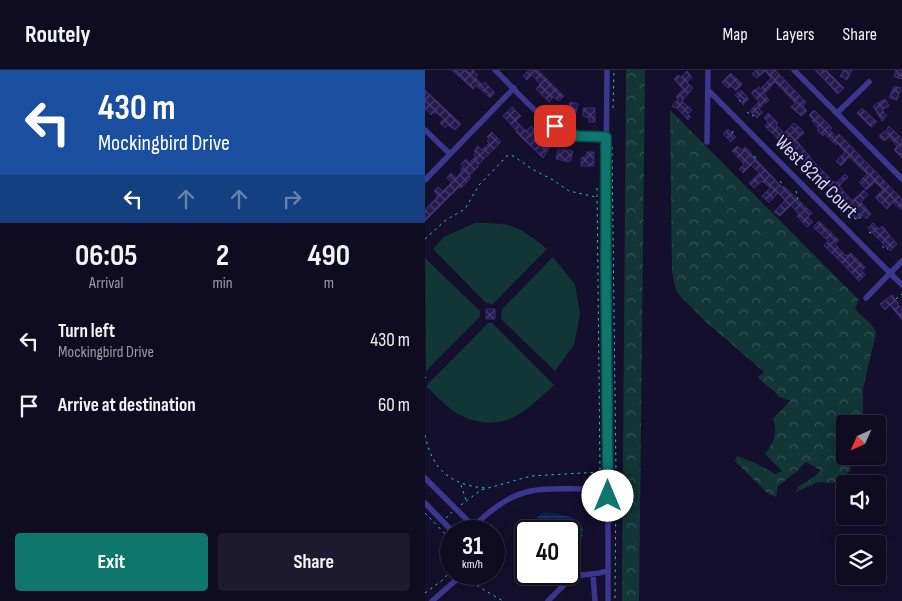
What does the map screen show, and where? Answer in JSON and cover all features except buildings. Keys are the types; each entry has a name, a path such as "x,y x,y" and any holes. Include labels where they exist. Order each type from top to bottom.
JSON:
{"street":[{"path":"495,70 546,120 556,127 577,136 606,137"},
{"path":"607,70 605,331 609,476 608,601"},
{"path":"707,142 708,70"},
{"path":"794,70 902,179"},
{"path":"837,113 869,82"},
{"path":"425,180 514,88"},
{"name":"West 82nd Court","path":"708,90 902,285"},
{"path":"425,130 450,154"},
{"path":"597,207 605,207"},
{"path":"866,298 902,261"},
{"path":"425,478 467,520"},
{"path":"585,490 590,485 608,485"},
{"path":"480,520 505,500 526,491 543,488 585,490 589,493 608,496"},
{"path":"425,503 442,520"},
{"path":"548,601 573,576 608,570"},
{"path":"593,574 595,601"},
{"path":"432,601 451,585"}],"path":[{"path":"613,70 613,114"},
{"path":"739,100 744,105"},
{"path":"747,112 752,116 754,115"},
{"path":"732,133 733,131 736,134"},
{"path":"612,141 616,476 615,601"},
{"path":"425,238 446,220 465,208 479,185 507,156 511,155 569,191 597,197"},
{"path":"753,156 758,161"},
{"path":"780,181 785,186"},
{"path":"597,188 600,472"},
{"path":"796,192 797,200"},
{"path":"844,206 849,212"},
{"path":"854,218 857,220 863,216"},
{"path":"869,232 873,234"},
{"path":"882,246 885,250 888,249"},
{"path":"897,300 902,294"},
{"path":"425,435 428,449 436,465 448,478 461,484 486,488"},
{"path":"444,520 467,500 486,488 531,476 600,472 609,476"},
{"path":"461,484 467,500"},
{"path":"425,513 440,529"},
{"path":"425,593 440,582"},
{"path":"477,585 503,601"}],"green space":[{"path":"626,70 645,70 639,601 622,601"},
{"path":"670,110 859,300 855,308 872,325 876,333 863,389 863,415 836,415 836,465 851,465 850,471 844,475 836,475 836,481 833,483 818,482 796,492 798,487 815,476 820,470 806,462 778,486 776,497 767,493 735,461 737,456 776,474 782,471 765,454 774,437 773,419 790,401 779,397 760,380 758,377 764,372 706,322 680,296 676,291 672,271"},
{"path":"475,223 514,227 547,249 493,304 486,303 433,249 444,237"},
{"path":"553,257 575,284 580,314 574,345 555,371 501,319 502,309"},
{"path":"425,258 480,311 480,317 426,371"},
{"path":"488,323 492,323 554,385 520,414 500,422 489,423 458,414 426,386"}],"water":[{"path":"544,512 567,516 576,520 536,520"},
{"path":"580,523 583,530 580,542"}],"route":[{"path":"555,126 577,136 606,137 605,331 608,496"}]}
